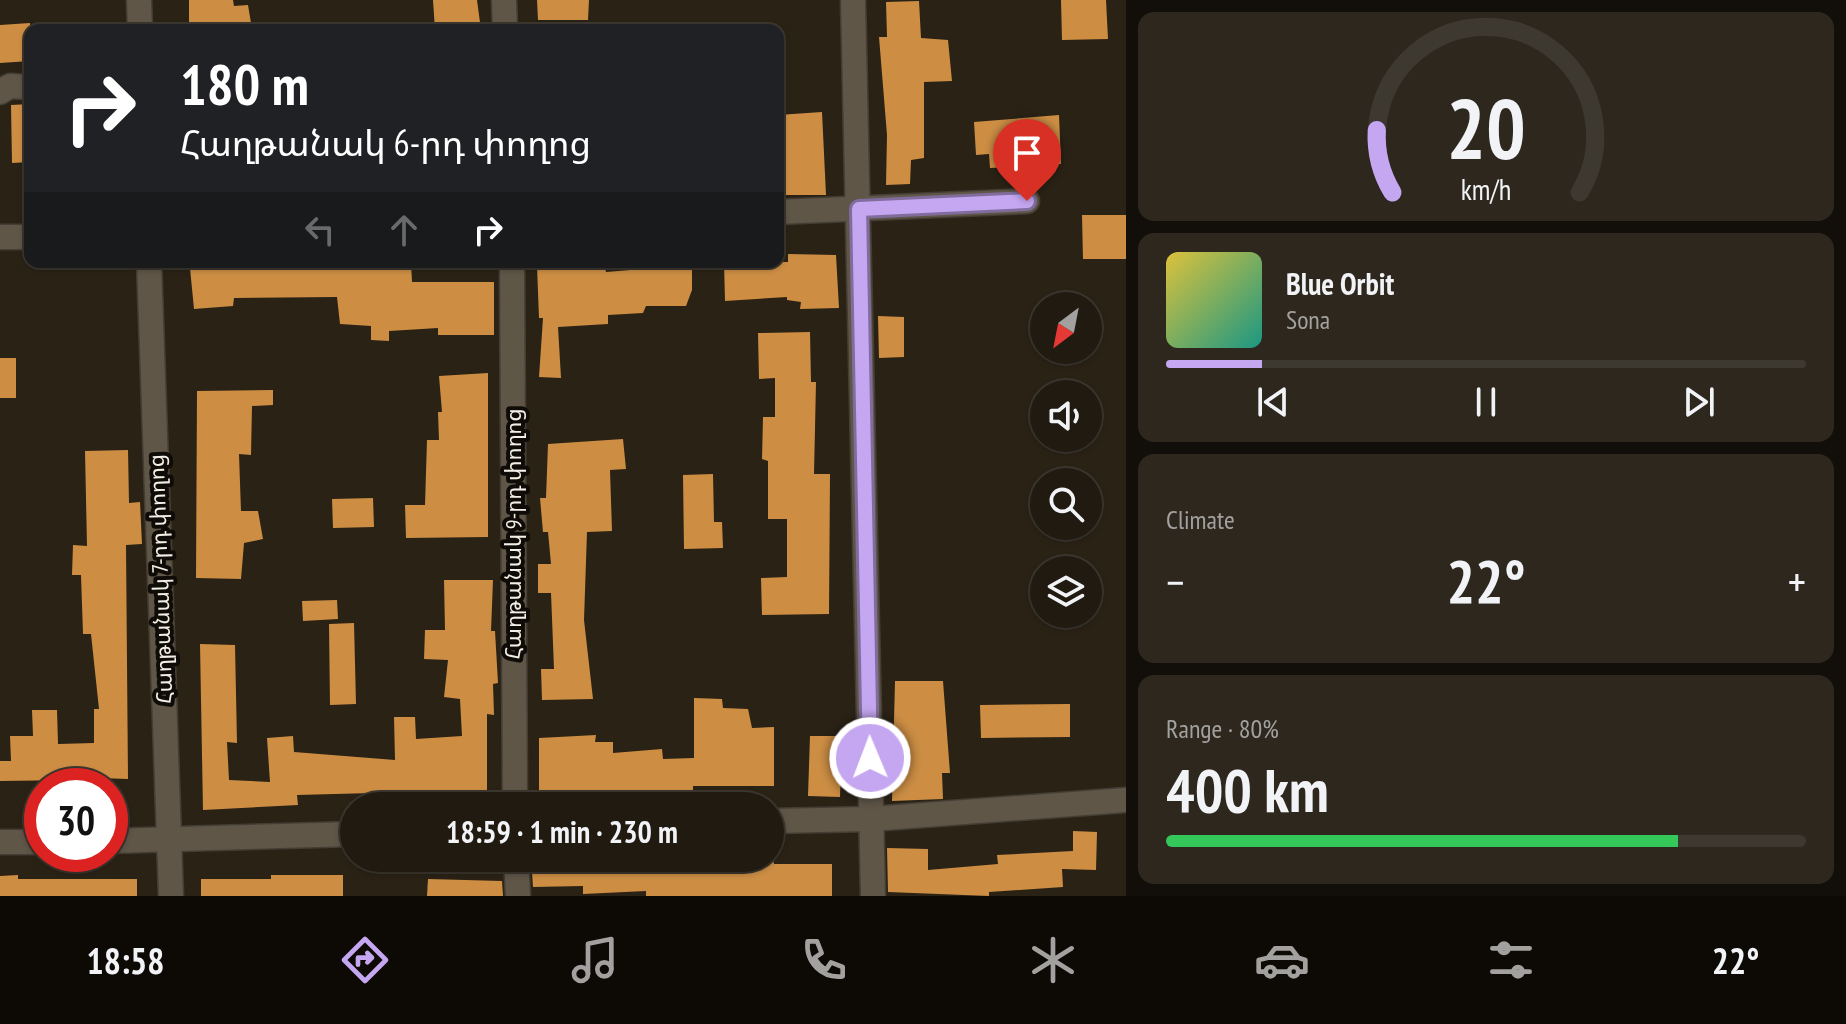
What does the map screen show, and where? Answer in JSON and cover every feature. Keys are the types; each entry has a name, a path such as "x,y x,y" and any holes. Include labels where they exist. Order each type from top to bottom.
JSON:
{"street":[{"path":"139,0 140,24"},
{"path":"504,0 505,24"},
{"path":"853,0 873,896"},
{"path":"0,92 10,86 24,87"},
{"path":"784,212 1027,201"},
{"path":"0,237 24,237"},
{"name":"Հաղթանակ 7-րդ փողոց","path":"149,268 171,896"},
{"name":"Հաղթանակ 9-րդ փողոց","path":"512,268 515,792"},
{"path":"784,821 871,819 1126,800"},
{"path":"128,841 340,835"},
{"path":"0,842 24,842"},
{"path":"517,872 518,896"}],"building":[{"path":"189,0 233,0 234,6 248,5 251,23 230,24 189,24"},
{"path":"433,0 477,0 480,24 435,24"},
{"path":"537,0 589,0 588,20 538,20"},
{"path":"1061,0 1106,0 1108,39 1062,40"},
{"path":"919,1 921,38 948,40 952,81 924,82 924,158 911,160 910,184 886,185 887,135 879,37 887,37 886,2"},
{"path":"30,23 24,24 24,61 0,63 0,25"},
{"path":"24,104 24,162 12,163 11,105"},
{"path":"822,112 826,195 784,195 784,115"},
{"path":"1059,115 1061,164 990,168 989,154 976,155 974,122"},
{"path":"1082,215 1126,215 1126,259 1083,259"},
{"path":"788,254 836,255 839,308 800,309 801,302 787,300 787,297 725,301 724,268 784,268 784,262 788,262"},
{"path":"190,268 411,268 412,282 494,282 494,335 438,335 438,328 389,331 389,341 371,340 371,326 340,324 337,297 234,298 233,306 194,309"},
{"path":"537,268 605,268 606,272 692,268 692,290 686,306 646,306 643,313 608,315 608,324 558,327 561,378 539,377 543,318 539,318"},
{"path":"878,316 904,317 904,357 879,358"},
{"path":"810,332 811,382 816,382 814,474 830,474 829,614 762,615 761,578 787,577 787,519 768,519 768,461 762,459 763,417 775,417 775,378 759,379 758,333"},
{"path":"0,358 16,358 16,398 0,398"},
{"path":"488,373 488,537 406,538 405,505 425,505 427,440 439,440 438,412 442,412 439,376"},
{"path":"273,390 273,405 252,406 251,455 239,454 241,511 258,511 263,539 244,543 241,579 196,578 197,391"},
{"path":"623,439 626,469 610,470 612,531 587,532 584,620 593,699 542,700 541,669 554,669 551,593 538,593 538,564 551,564 548,532 543,532 540,498 546,498 548,444"},
{"path":"128,450 129,503 140,502 142,544 126,545 128,768 24,768 24,781 0,781 0,761 11,761 10,736 33,736 32,710 57,710 58,744 94,743 94,709 99,709 91,634 83,634 81,575 72,575 73,545 87,546 85,451"},
{"path":"713,474 714,522 722,522 723,548 684,549 683,475"},
{"path":"373,498 374,527 333,528 332,499"},
{"path":"444,580 493,580 491,631 495,631 498,683 493,684 494,715 487,714 487,790 297,795 298,805 203,810 200,644 235,645 237,743 227,742 229,780 270,782 267,738 293,736 294,752 395,760 394,717 415,717 416,739 462,736 460,699 444,697 448,660 424,659 425,630 445,630"},
{"path":"337,600 338,619 303,621 302,601"},
{"path":"354,623 356,704 330,705 329,624"},
{"path":"895,681 943,681 950,773 942,773 943,799 892,801"},
{"path":"694,698 722,699 723,708 748,709 752,728 774,727 774,786 693,786 693,792 539,792 539,738 596,735 595,742 613,742 613,753 662,749 663,759 694,758"},
{"path":"1070,704 1070,737 981,738 980,705"},
{"path":"810,736 842,736 840,797 808,796"},
{"path":"1073,831 1097,832 1096,870 1062,869 1063,887 989,892 989,896 888,892 887,848 928,849 928,870 998,864 997,855 1073,851"},
{"path":"784,864 832,864 832,896 646,896 646,891 583,894 583,886 533,887 532,872 784,872"},
{"path":"18,875 18,879 137,879 137,896 0,896 0,876"},
{"path":"271,875 343,875 343,896 201,896 201,879 271,879"},
{"path":"428,879 502,881 503,896 427,896"}],"route":[{"path":"870,758 859,209 1027,201"}]}
